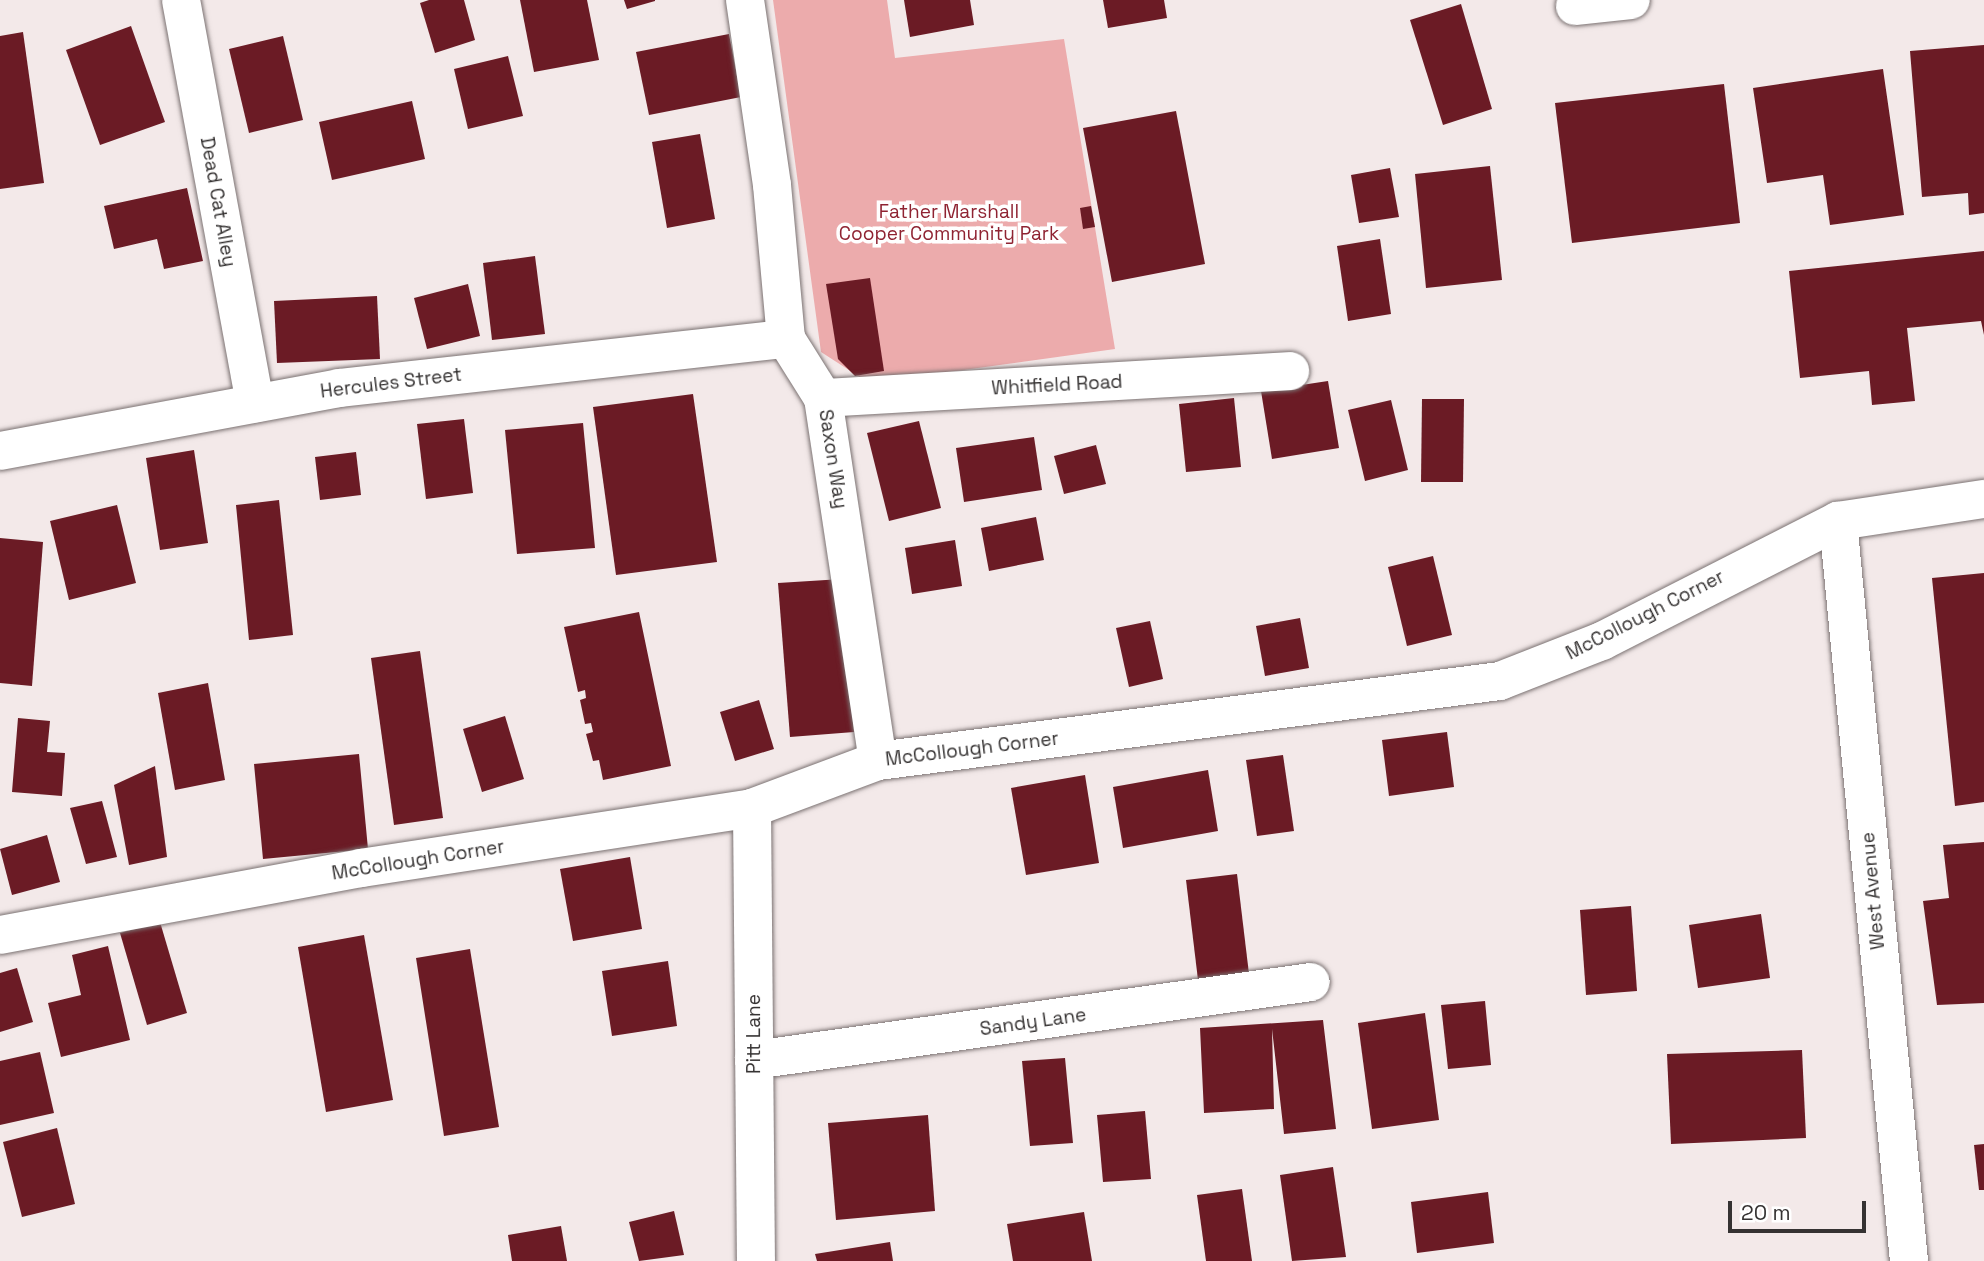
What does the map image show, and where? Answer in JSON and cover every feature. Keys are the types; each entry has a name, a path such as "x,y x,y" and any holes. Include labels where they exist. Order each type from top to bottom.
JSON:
{"street":[{"name":"Dead Cat Alley","path":"181,0 255,403"},
{"name":"Saxon Way","path":"745,0 772,185 786,339 823,398 878,761"},
{"path":"1575,6 1631,0"},
{"name":"Hercules Street","path":"0,451 338,388 786,339"},
{"name":"Whitfield Road","path":"823,398 1290,371"},
{"name":"McCollough Corner","path":"0,935 361,869 752,808 878,761 1500,681 1602,641 1838,521 1984,499"},
{"name":"West Avenue","path":"1838,521 1909,1261"},
{"name":"Pitt Lane","path":"752,808 756,1261"},
{"name":"Sandy Lane","path":"754,1060 1311,982"}],"green space":[{"name":"Father Marshall Cooper Community Park","path":"773,0 887,0 895,58 1064,39 1115,349 869,383 821,352"}],"building":[{"path":"429,0 464,0 475,40 435,53 420,3"},
{"path":"520,0 587,0 599,60 534,72"},
{"path":"624,0 655,0 655,1 627,9"},
{"path":"904,0 970,0 974,25 910,37"},
{"path":"1103,0 1164,0 1167,18 1108,28"},
{"path":"1461,4 1492,109 1443,125 1410,20"},
{"path":"131,26 165,122 100,145 66,50"},
{"path":"23,32 44,183 0,189 0,36"},
{"path":"729,34 741,97 649,115 636,52"},
{"path":"283,36 303,120 249,133 229,49"},
{"path":"1984,45 1984,213 1969,215 1968,193 1922,197 1910,51"},
{"path":"508,56 523,116 468,129 454,69"},
{"path":"1883,69 1904,215 1830,225 1823,175 1767,183 1753,88"},
{"path":"1724,84 1740,223 1572,243 1555,103"},
{"path":"412,101 425,159 332,180 319,122"},
{"path":"1176,111 1205,264 1112,282 1083,128"},
{"path":"700,134 715,219 667,228 652,142"},
{"path":"1490,166 1502,280 1426,288 1415,174"},
{"path":"1390,168 1399,217 1359,223 1351,175"},
{"path":"187,188 203,261 164,269 157,239 114,249 104,206"},
{"path":"1091,206 1095,227 1083,229 1080,208"},
{"path":"1380,239 1391,314 1348,321 1337,246"},
{"path":"1984,251 1984,335 1981,321 1907,328 1915,401 1872,405 1869,371 1800,378 1789,271"},
{"path":"535,256 545,334 492,340 483,263"},
{"path":"870,278 884,371 855,376 838,359 826,284"},
{"path":"468,284 480,336 427,349 414,298"},
{"path":"377,296 380,359 277,363 274,301"},
{"path":"1328,381 1339,448 1272,459 1261,391"},
{"path":"693,394 717,562 616,575 593,407"},
{"path":"1234,398 1241,467 1186,472 1179,404"},
{"path":"1422,399 1464,399 1463,482 1421,482"},
{"path":"1391,400 1408,470 1365,481 1348,410"},
{"path":"464,419 473,493 426,499 417,424"},
{"path":"919,421 941,508 889,521 867,433"},
{"path":"583,423 595,548 517,554 505,430"},
{"path":"1034,437 1042,490 964,502 956,448"},
{"path":"1096,445 1106,484 1064,494 1054,456"},
{"path":"194,450 208,543 160,550 146,458"},
{"path":"356,452 361,495 320,500 315,457"},
{"path":"279,500 293,635 249,640 236,505"},
{"path":"117,505 136,583 69,600 50,521"},
{"path":"1036,517 1044,560 989,571 981,528"},
{"path":"0,538 43,542 32,686 0,683"},
{"path":"955,540 962,586 912,594 905,548"},
{"path":"1433,556 1452,635 1407,646 1388,567"},
{"path":"1984,573 1984,802 1955,806 1932,578"},
{"path":"842,579 854,732 790,737 778,583"},
{"path":"639,612 671,766 603,780 599,760 593,761 586,734 593,732 591,723 585,724 580,700 586,698 585,690 578,692 564,627"},
{"path":"1300,618 1309,668 1265,676 1256,626"},
{"path":"1150,621 1163,679 1129,687 1116,628"},
{"path":"420,651 443,818 394,825 371,658"},
{"path":"208,683 225,780 175,790 158,693"},
{"path":"759,700 774,749 735,761 720,712"},
{"path":"505,716 524,779 482,792 463,729"},
{"path":"18,718 50,721 47,752 65,753 62,796 12,792"},
{"path":"1447,732 1454,787 1389,796 1382,740"},
{"path":"359,754 368,849 263,859 254,764"},
{"path":"1283,755 1294,831 1257,836 1246,760"},
{"path":"155,766 167,857 129,865 114,785"},
{"path":"1208,770 1218,831 1123,848 1113,787"},
{"path":"1085,775 1099,863 1026,875 1011,788"},
{"path":"102,801 117,857 86,864 70,808"},
{"path":"47,835 60,882 12,895 0,849"},
{"path":"1984,842 1984,1003 1937,1005 1923,901 1949,898 1943,845"},
{"path":"630,857 642,929 573,941 560,869"},
{"path":"1237,874 1249,974 1198,980 1186,880"},
{"path":"1631,906 1637,991 1586,995 1580,910"},
{"path":"1761,914 1770,978 1698,988 1689,925"},
{"path":"160,922 187,1013 147,1025 120,933"},
{"path":"364,935 393,1100 326,1112 298,947"},
{"path":"108,946 130,1040 61,1057 48,1003 81,995 72,955"},
{"path":"470,949 499,1127 444,1136 416,958"},
{"path":"668,961 677,1026 612,1036 602,971"},
{"path":"17,968 33,1022 0,1032 0,973"},
{"path":"1485,1001 1491,1065 1448,1069 1441,1005"},
{"path":"1425,1013 1439,1120 1372,1129 1358,1023"},
{"path":"1323,1020 1336,1129 1284,1134 1272,1029 1274,1109 1204,1113 1200,1028"},
{"path":"1802,1050 1806,1138 1671,1144 1667,1054"},
{"path":"40,1052 54,1113 0,1125 0,1061"},
{"path":"1065,1058 1073,1143 1030,1146 1022,1061"},
{"path":"1145,1111 1151,1179 1103,1182 1097,1115"},
{"path":"928,1115 935,1211 836,1220 828,1123"},
{"path":"57,1128 75,1204 22,1217 3,1142"},
{"path":"1984,1144 1984,1190 1979,1190 1974,1145"},
{"path":"1333,1167 1346,1257 1292,1261 1280,1175"},
{"path":"1242,1189 1252,1261 1206,1261 1197,1195"},
{"path":"1488,1192 1494,1243 1417,1253 1411,1202"},
{"path":"674,1211 684,1255 639,1261 629,1222"},
{"path":"1084,1212 1092,1261 1013,1261 1007,1224"},
{"path":"561,1226 567,1261 512,1261 508,1235"},
{"path":"890,1242 893,1261 817,1261 815,1254"}]}
